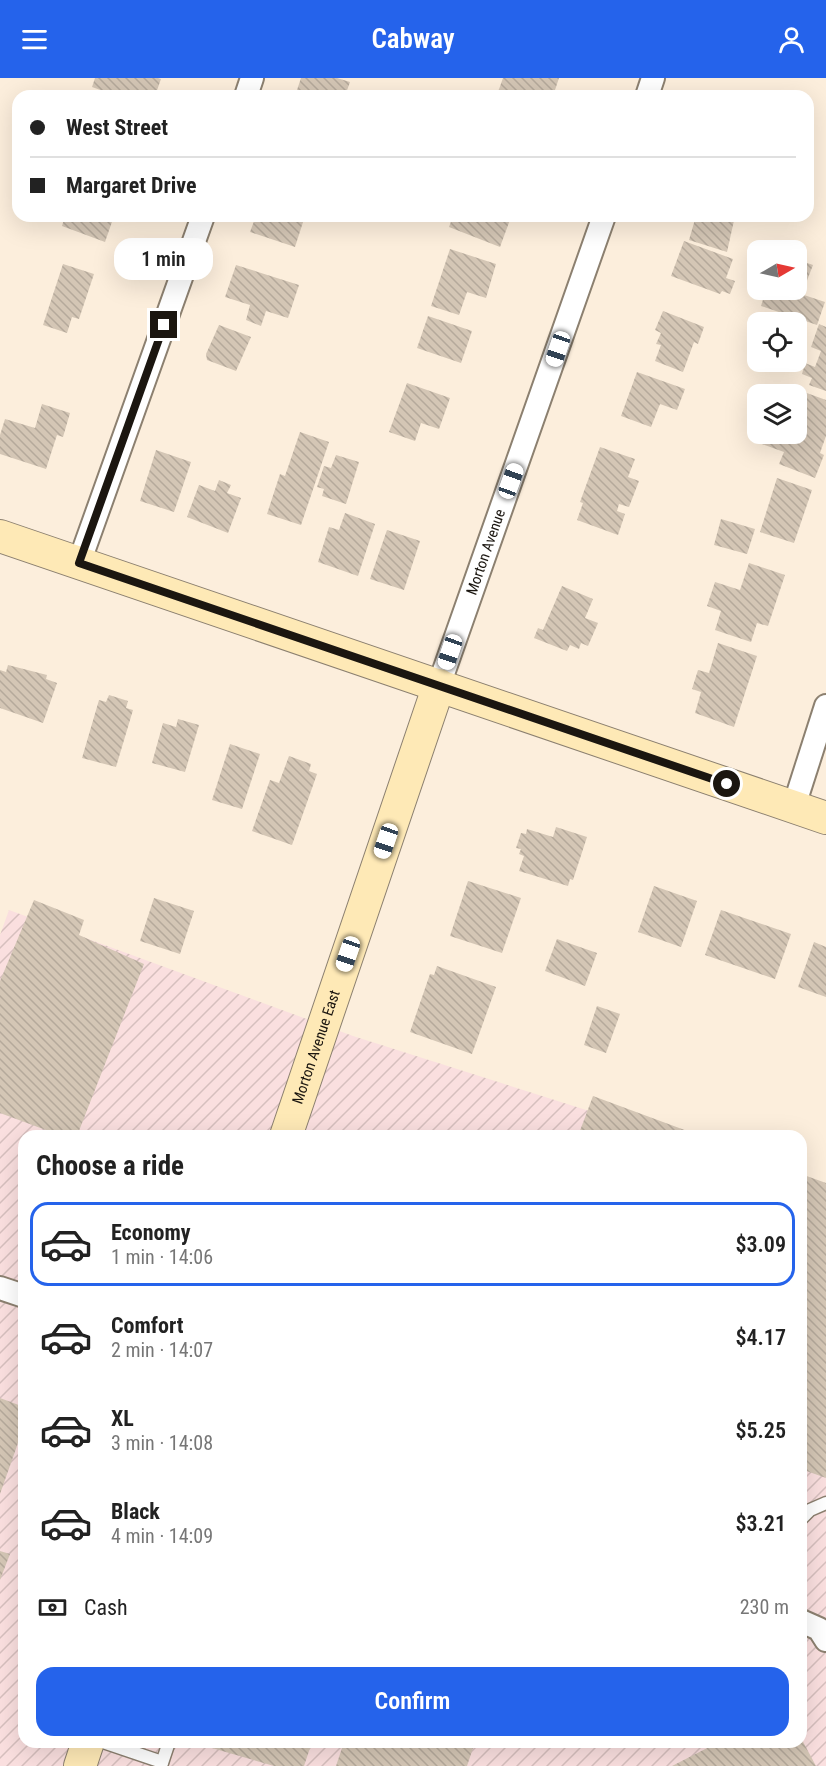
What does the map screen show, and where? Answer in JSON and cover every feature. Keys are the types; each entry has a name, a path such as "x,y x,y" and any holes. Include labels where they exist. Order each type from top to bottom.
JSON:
{"main road":[{"path":"0,536 826,818"},
{"name":"Morton Avenue East","path":"288,1130 439,685"},
{"path":"80,1766 86,1748"}],"street":[{"path":"79,563 201,222"},
{"name":"Morton Avenue","path":"439,685 602,222"},
{"path":"794,806 826,706"},
{"path":"0,1288 18,1294"},
{"path":"807,1624 819,1629 826,1640"}],"lane":[{"path":"807,1513 826,1503"},
{"path":"119,1748 162,1764 168,1748"}],"shaded area":[{"path":"9,910 353,1036 649,1130 18,1130 18,1748 807,1748 807,1181 826,1187 826,1766 0,1766 0,935"}],"building":[{"path":"95,78 161,79 157,90 100,90 92,87"},
{"path":"301,78 337,78 350,82 347,90 297,90"},
{"path":"503,78 559,78 555,90 499,90"},
{"path":"63,222 112,222 105,242 62,226"},
{"path":"254,222 303,222 295,247 250,232"},
{"path":"451,222 509,222 500,247 449,227"},
{"path":"694,222 734,222 727,252 689,240"},
{"path":"684,241 733,259 726,278 735,281 730,294 722,291 720,294 671,276"},
{"path":"450,249 496,264 486,298 467,292 459,315 431,306"},
{"path":"807,263 813,265 807,281"},
{"path":"63,264 94,274 79,319 72,317 67,333 43,325"},
{"path":"236,265 299,285 288,318 266,311 261,326 246,320 250,305 225,297"},
{"path":"807,296 825,302 817,325 807,322 807,312 779,312 761,306 763,300 807,300"},
{"path":"663,311 704,327 698,344 694,342 683,372 655,361 661,345 656,344 661,333 655,330"},
{"path":"428,316 472,331 461,363 417,348"},
{"path":"819,324 826,327 826,391 809,385 812,378 802,374 807,372 807,364 815,367 821,351 811,347"},
{"path":"219,325 251,337 236,371 207,360 206,354"},
{"path":"637,372 685,389 677,410 660,404 651,427 621,416"},
{"path":"407,383 450,398 439,429 421,423 415,441 389,432"},
{"path":"807,393 826,400 826,436 820,453 824,455 815,478 779,464 784,452 762,444 807,444"},
{"path":"42,404 70,413 63,437 57,435 46,469 0,454 0,435 5,419 35,428"},
{"path":"300,432 329,442 301,525 267,514 280,474 285,476"},
{"path":"600,447 635,459 628,477 639,481 629,507 619,504 617,511 625,514 618,535 577,520 583,503 580,502"},
{"path":"156,450 191,462 174,512 140,501"},
{"path":"336,455 359,462 346,504 322,496 324,489 317,487 324,466 331,468"},
{"path":"777,478 812,490 794,543 760,532"},
{"path":"219,480 231,485 227,493 241,498 228,533 187,517 199,485 215,491"},
{"path":"345,513 375,524 358,576 318,562 329,527 339,530"},
{"path":"721,519 755,529 747,554 714,545"},
{"path":"387,530 420,541 404,590 370,579"},
{"path":"749,563 785,575 768,626 757,623 751,642 715,630 721,611 707,606 715,582 740,590"},
{"path":"562,586 593,599 585,618 598,623 588,646 581,643 579,649 570,645 567,651 534,638 538,628 543,630"},
{"path":"718,643 757,656 734,727 695,713 701,692 692,689 698,670 709,673"},
{"path":"8,665 47,675 46,679 57,683 43,723 0,708 0,670 6,672"},
{"path":"109,695 128,701 126,708 133,710 116,767 82,758 99,700 106,702"},
{"path":"178,719 199,725 185,772 152,763 163,723 176,727"},
{"path":"230,744 260,754 242,809 212,800"},
{"path":"289,756 311,764 309,771 317,774 292,845 252,831 270,780 279,783"},
{"path":"556,827 587,837 573,880 570,879 568,886 519,871 524,856 519,854 521,849 516,848 521,833 526,834 527,829 553,837"},
{"path":"468,881 521,898 502,953 450,936"},
{"path":"654,886 697,901 681,947 638,932"},
{"path":"154,898 194,911 180,954 140,941"},
{"path":"34,900 84,920 79,935 144,964 79,1130 46,1130 0,1113 0,981"},
{"path":"721,910 791,934 775,979 705,955"},
{"path":"557,939 597,953 585,986 545,971"},
{"path":"814,942 826,947 826,997 798,987"},
{"path":"437,966 496,987 472,1054 410,1032 430,974 434,975"},
{"path":"597,1006 620,1014 606,1053 584,1045"},
{"path":"593,1096 685,1130 580,1130"},
{"path":"807,1176 826,1183 826,1478 807,1471"},
{"path":"0,1398 18,1405 18,1443 0,1494"},
{"path":"0,1551 10,1554 0,1580"},
{"path":"212,1748 310,1748 304,1766 274,1766"},
{"path":"342,1748 473,1748 467,1766 336,1766"},
{"path":"707,1748 806,1748 816,1766 672,1766"}],"route":[{"path":"164,325 79,563 727,784"}]}
